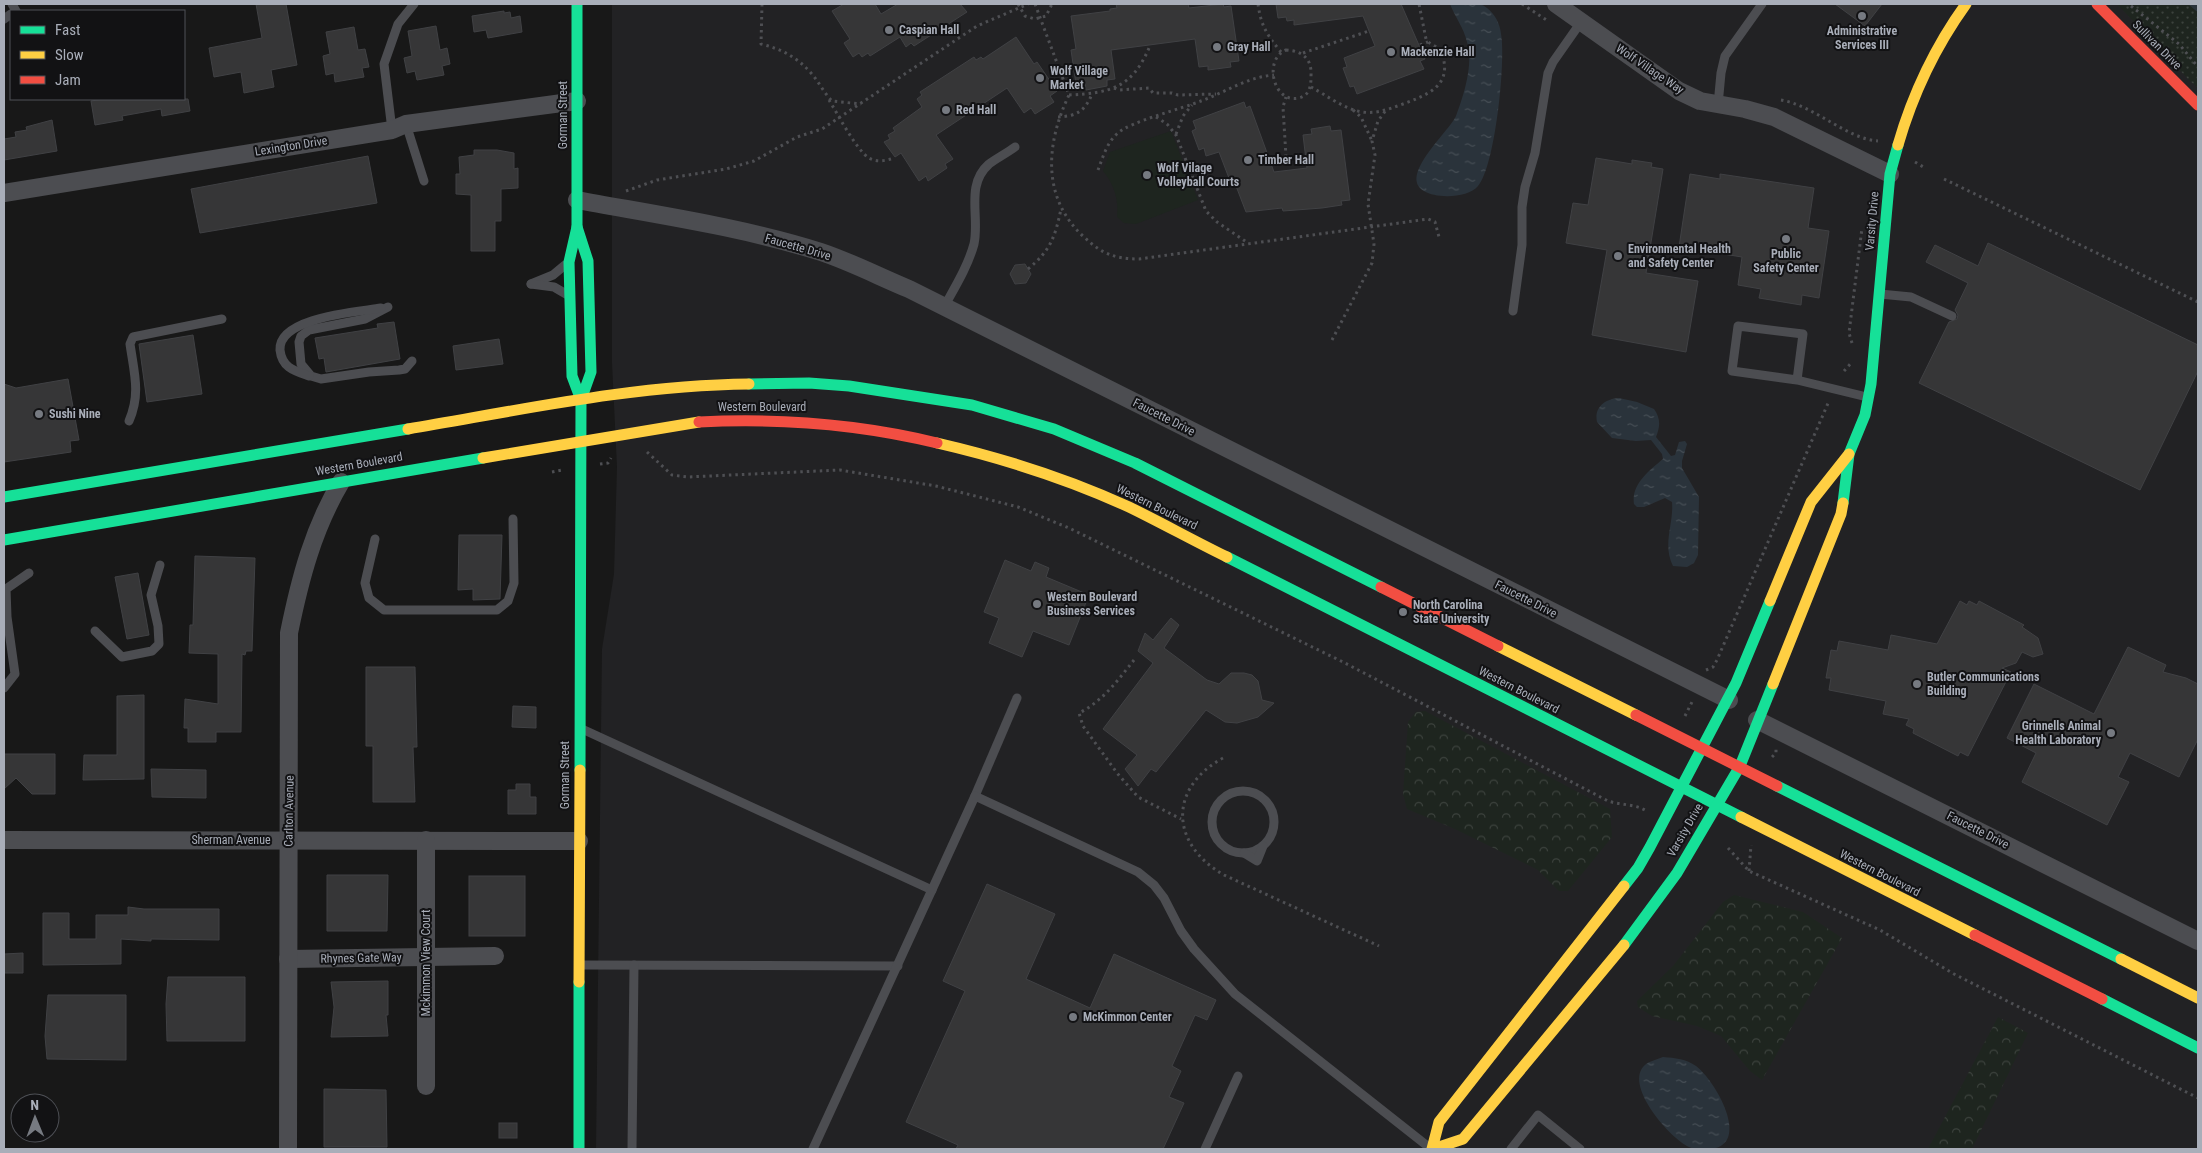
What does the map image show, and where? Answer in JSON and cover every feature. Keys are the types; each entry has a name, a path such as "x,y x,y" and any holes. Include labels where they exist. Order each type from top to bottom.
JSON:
{"main road":[{"name":"Gorman Street","path":"577,4 577,227 570,262 570,297 572,376 581,400"},
{"name":"Varsity Drive","path":"1432,1149 1439,1122 1638,868 1728,700 1811,502 1848,454 1869,398 1890,174 1895,152 1924,71 1952,21 1966,4"},
{"name":"Sullivan Drive","path":"2097,4 2198,105"},
{"name":"Gorman Street","path":"577,227 588,260 591,372 581,400 580,441 579,1149"},
{"name":"Western Boulevard","path":"4,497 581,400 664,389 723,384 808,383 849,386 972,405 1083,440 1143,467 2198,998"},
{"name":"Western Boulevard","path":"4,540 580,441 718,420 796,420 834,423 910,436 975,451 1080,486 1128,507 1715,806 2198,1048"},
{"name":"Varsity Drive","path":"1432,1149 1463,1139 1620,950 1676,873 1740,766 1841,514 1848,474 1848,454"}],"street":[{"name":"Wolf Village Way","path":"1556,4 1679,91 1700,101 1718,106 1745,109 1774,117 1890,174"},
{"name":"Lexington Drive","path":"4,193 399,127 577,101"},
{"name":"Faucette Drive","path":"577,200 719,227 822,253 909,289 1728,700"},
{"name":"Carlton Avenue","path":"288,1149 289,633 301,576 311,545 327,505 341,482"},
{"name":"Faucette Drive","path":"1757,720 2198,941"},
{"name":"Sherman Avenue","path":"4,840 579,841"},
{"name":"Mckimmon View Court","path":"426,840 426,1086"},
{"name":"Rhynes Gate Way","path":"288,959 495,956"}],"lane":[{"path":"414,4 398,24 384,64 399,127 424,181"},
{"path":"1718,106 1721,72 1726,56 1762,4"},
{"path":"1514,311 1522,245 1522,207 1525,187 1535,153 1548,73 1553,62 1581,22"},
{"path":"944,307 965,268 974,244 977,221 974,193 977,180 988,165 1015,147"},
{"path":"570,262 552,275 531,284 554,287 570,297"},
{"path":"1880,294 1911,297 1952,316"},
{"path":"311,376 301,364 299,348 301,336 317,327 365,319 388,307 314,319 289,332 281,342 280,347 284,364 290,369 311,376 321,379 405,369 412,361"},
{"path":"129,421 135,407 137,394 130,344 133,337 222,319"},
{"path":"1797,380 1803,334 1738,326 1732,372 1797,380 1869,398"},
{"path":"375,539 365,583 369,598 384,610 497,610 508,601 514,583 513,519"},
{"path":"95,631 122,657 152,651 159,644 158,626 151,595 160,565"},
{"path":"4,688 14,674 7,617 6,589 29,573"},
{"path":"813,1149 975,796 1016,698"},
{"path":"579,728 932,890"},
{"path":"1246,791 1256,794 1268,804 1274,818 1273,828 1270,838 1263,845 1257,861 1244,853 1234,852 1225,847 1213,831 1214,811 1219,802 1236,792 1246,791"},
{"path":"975,796 1138,872 1154,885 1164,898 1181,931 1235,994 1432,1149"},
{"path":"579,965 898,966"},
{"path":"632,1149 634,965"},
{"path":"1205,1149 1238,1076"},
{"path":"1511,1149 1538,1115 1580,1149"}],"path":[{"path":"762,4 761,44 778,48 796,58 812,74 861,151 869,158 879,161 891,159"},
{"path":"623,192 657,180 726,169 754,161 797,137 822,129 977,26 1018,6 1028,4"},
{"path":"1035,4 1068,95 1058,117 1051,160 1052,179 1058,203 1074,228 1097,249 1120,259 1139,259 1430,219 1435,222 1439,237"},
{"path":"1018,6 1025,16 1035,19 1041,18 1050,12 1052,4"},
{"path":"1258,4 1261,23 1281,52"},
{"path":"1353,110 1375,113 1386,110 1426,95 1439,84 1444,73 1443,59 1439,48 1428,42 1419,4"},
{"path":"1522,4 1554,25"},
{"path":"2128,4 2179,44 2198,67"},
{"path":"1281,52 1295,51 1303,53 1369,31"},
{"path":"1420,46 1428,42"},
{"path":"1068,95 1092,94 1114,88 1131,77 1142,63 1149,48"},
{"path":"1281,52 1277,58 1274,75 1279,91 1286,97 1297,98 1304,96 1311,87 1309,60 1303,53"},
{"path":"1098,170 1108,145 1119,132 1192,105 1238,84 1255,78 1274,75"},
{"path":"1311,87 1353,110 1361,117 1372,141 1375,155 1368,204 1374,244 1372,263 1332,340"},
{"path":"1114,88 1119,90 1149,88 1153,93 1172,93 1178,95 1219,94"},
{"path":"1058,117 1080,113 1087,105 1092,94"},
{"path":"826,95 832,101 861,104"},
{"path":"1286,97 1282,107 1286,157"},
{"path":"1176,135 1183,116 1192,105"},
{"path":"1372,141 1376,126 1386,110"},
{"path":"1156,117 1167,124 1176,135 1206,211 1217,222 1248,244"},
{"path":"1910,160 1925,168"},
{"path":"1944,179 2198,302"},
{"path":"1028,268 1043,257 1052,244 1062,208"},
{"path":"1854,347 1849,333 1860,236 1864,221"},
{"path":"1844,371 1853,357"},
{"path":"1702,670 1710,669 1717,660 1829,402"},
{"path":"639,450 650,453 672,475 688,477 840,470 936,486 1018,507 1069,528 1343,662 1608,801 1622,806 1638,806 1646,810"},
{"path":"1134,660 1111,690 1079,713 1079,718 1117,773 1138,796 1181,819"},
{"path":"1685,716 1694,697"},
{"path":"1224,758 1207,767 1199,776 1184,805 1181,819 1183,830 1199,856 1210,867 1379,946"},
{"path":"1749,871 1751,842"},
{"path":"1728,848 1749,871 1880,930 1954,974 2198,1098"}],"shaded area":[{"name":"North Carolina State University","path":"612,4 2198,4 2198,1149 596,1149 602,649 614,574 617,467 612,363"}],"green space":[{"path":"2117,4 2198,4 2198,88 2190,81"},
{"name":"Wolf Vilage Volleyball Courts","path":"1171,131 1198,200 1136,224 1124,223 1117,217 1115,192 1103,171 1110,152"},
{"path":"1425,711 1610,809 1612,837 1568,891 1559,891 1538,870 1455,829 1407,809 1403,794 1408,722 1416,712"},
{"path":"1734,895 1803,912 1842,938 1762,1080 1750,1071 1721,1036 1697,1026 1652,1016 1638,1007 1637,1001 1673,966 1723,902"},
{"path":"1998,1017 2028,1033 1972,1149 1928,1149"}],"water":[{"path":"1450,4 1479,4 1492,13 1497,20 1500,30 1502,66 1498,113 1484,175 1478,186 1473,190 1460,195 1444,196 1424,191 1418,184 1417,175 1427,154 1456,116 1469,69 1467,42"},
{"path":"1619,398 1637,402 1654,409 1659,423 1656,437 1671,456 1675,455 1679,442 1685,441 1687,444 1682,468 1699,497 1698,555 1694,563 1687,567 1673,566 1668,550 1672,502 1665,498 1644,507 1637,507 1634,504 1635,490 1638,484 1663,459 1662,454 1651,440 1636,441 1612,438 1597,422 1599,408 1609,400"},
{"path":"1663,1057 1680,1059 1696,1066 1712,1084 1726,1111 1729,1124 1729,1136 1723,1145 1705,1150 1689,1147 1671,1134 1652,1112 1640,1087 1639,1076 1645,1065"}],"building":[{"path":"256,4 286,4 297,65 271,70 274,87 244,93 241,72 214,77 209,48 262,38"},
{"name":"Caspian Hall","path":"844,4 875,4 881,14 898,4 960,4 967,12 914,46 911,43 906,47 900,37 870,56 868,53 862,57 859,53 853,57 844,43 850,39 832,11"},
{"name":"Gray Hall","path":"1116,4 1188,4 1189,8 1223,4 1224,7 1231,6 1239,61 1230,62 1231,67 1208,70 1208,66 1199,67 1195,39 1111,50 1115,79 1107,80 1107,86 1086,90 1085,83 1076,84 1071,50 1076,49 1071,16 1110,11 1110,9 1117,8"},
{"name":"Mackenzie Hall","path":"1276,4 1401,4 1425,59 1420,61 1424,69 1357,94 1354,86 1350,87 1343,68 1347,67 1344,58 1375,46 1363,16 1294,25 1294,20 1287,21 1286,17 1278,18"},
{"name":"Administrative Services III","path":"1835,4 1882,4 1865,26"},
{"path":"504,11 504,13 510,12 511,18 520,16 522,32 488,38 486,30 474,32 472,16"},
{"path":"436,26 440,50 447,48 450,64 442,66 444,75 417,80 415,71 407,73 404,58 412,56 408,31"},
{"path":"354,27 358,50 365,49 369,67 362,68 364,77 335,82 334,73 326,75 323,56 330,54 326,32"},
{"name":"Red Hall","path":"1016,37 1034,64 1037,62 1057,91 1050,96 1054,102 1035,114 1031,108 1024,113 1007,88 936,135 953,159 945,164 947,168 928,181 926,176 919,181 901,153 895,157 884,142 890,139 888,135 895,131 893,128 922,107 917,99 922,95 920,92 974,57 976,60 981,57 983,59"},
{"path":"188,99 190,111 162,116 161,109 122,116 123,120 95,125 91,101"},
{"name":"Timber Hall","path":"1244,102 1246,108 1250,106 1274,172 1307,168 1303,135 1312,134 1311,129 1330,126 1331,131 1341,130 1350,200 1341,201 1342,205 1322,208 1283,211 1282,208 1246,212 1236,186 1232,186 1219,152 1206,156 1204,148 1199,150 1192,131 1196,129 1193,121"},
{"path":"52,120 57,151 4,160 4,139 16,137 15,132 27,130 26,127"},
{"path":"474,150 497,150 514,153 514,169 518,168 518,188 501,189 501,221 495,221 495,251 471,251 471,195 456,194 456,174 460,174 459,157 474,155"},
{"path":"368,156 377,203 200,233 191,189"},
{"name":"Environmental Health and Safety Center","path":"1596,158 1632,164 1632,160 1652,163 1651,167 1663,169 1646,273 1698,281 1686,352 1592,335 1607,250 1566,243 1573,203 1588,205"},
{"name":"Public Safety Center","path":"1690,174 1720,179 1720,174 1814,188 1808,228 1829,231 1819,298 1802,295 1801,305 1759,298 1761,289 1738,285 1742,257 1679,247"},
{"path":"1988,243 2198,345 2198,371 2140,490 1919,383 1949,322 1957,319 1958,315 1955,310 1968,283 1926,262 1935,245 1978,266"},
{"path":"1025,264 1031,274 1026,283 1015,284 1010,274 1015,265"},
{"path":"394,322 400,359 326,372 324,358 319,359 315,338 378,328 377,324"},
{"path":"193,335 202,394 147,402 139,344"},
{"path":"499,339 503,364 456,370 453,346"},
{"name":"Sushi Nine","path":"68,379 79,440 70,441 71,452 4,462 4,384 16,388"},
{"path":"459,535 502,535 500,599 473,600 473,589 458,590"},
{"path":"195,556 255,558 252,651 246,651 245,655 242,654 241,732 216,732 216,742 188,742 188,728 184,728 185,699 218,704 218,654 189,653 190,625 193,625"},
{"name":"Western Boulevard Business Services","path":"1005,560 1031,571 1035,562 1049,568 1046,577 1089,595 1069,645 1033,631 1022,657 989,643 999,618 984,612"},
{"path":"138,573 149,635 127,639 115,577"},
{"name":"Butler Communications Building","path":"1960,601 1967,605 1969,601 1977,605 1979,601 2024,625 2022,627 2038,638 2043,654 2033,657 2022,652 2016,663 2002,668 2011,672 1968,756 1960,752 1958,756 1913,733 1914,729 1906,725 1909,719 1883,714 1886,701 1829,690 1831,678 1826,678 1831,650 1837,651 1839,641 1888,650 1891,635 1937,644"},
{"path":"1171,618 1179,625 1164,648 1207,680 1219,684 1231,673 1252,675 1258,681 1262,700 1274,703 1258,717 1237,723 1225,722 1206,710 1156,772 1151,769 1138,786 1125,769 1137,755 1103,729 1153,663 1138,651 1145,633 1153,640"},
{"name":"Grinnells Animal Health Laboratory","path":"2128,647 2166,665 2163,672 2186,678 2198,684 2198,739 2179,777 2130,753 2118,777 2129,782 2107,825 2022,782 2036,753 2007,738 2034,684 2094,714"},
{"path":"366,667 415,667 417,747 413,747 415,802 373,802 373,746 366,746"},
{"path":"144,695 144,779 83,780 84,755 117,755 117,696"},
{"path":"513,706 536,707 536,728 512,727"},
{"path":"4,754 55,754 55,794 32,794 16,778 4,789"},
{"path":"151,769 206,770 206,798 152,797"},
{"path":"516,784 530,784 530,797 536,797 536,814 508,814 508,790 516,790"},
{"path":"327,875 388,875 387,931 327,931"},
{"path":"469,876 525,876 525,936 469,936"},
{"name":"McKimmon Center","path":"987,884 1055,914 1026,979 1090,1008 1114,954 1216,1000 1207,1020 1195,1015 1172,1066 1181,1071 1169,1097 1184,1103 1163,1149 956,1149 958,1145 906,1122 965,991 943,981"},
{"path":"128,907 144,909 219,909 219,940 151,939 151,941 121,939 121,964 43,965 43,913 69,913 69,939 96,939 96,915 128,915"},
{"path":"23,953 23,973 4,973 4,954"},
{"path":"168,977 245,977 245,1041 167,1041 166,1004"},
{"path":"388,981 388,1015 386,1015 388,1036 331,1037 334,1007 331,982"},
{"path":"48,995 126,995 126,1060 47,1059 45,1036"},
{"path":"324,1089 386,1090 387,1147 324,1147"},
{"path":"499,1123 517,1123 517,1138 499,1138"}],"waterway":[{"path":"2192,4 2198,9"}],"traffic: fast":[{"path":"577,4 577,227 569,262 572,376 581,400"},
{"path":"1843,503 1849,454 1865,415 1871,384 1890,174 1898,145"},
{"path":"577,227 588,261 591,372 581,400 580,770"},
{"path":"749,384 809,383 849,386 972,405 1054,429 1135,463 1381,587"},
{"path":"4,497 408,429"},
{"path":"4,540 483,458"},
{"path":"1227,557 1741,817"},
{"path":"1624,886 1638,868 1650,847 1736,683 1770,601"},
{"path":"1624,945 1677,873 1740,766 1773,684"},
{"path":"1777,786 2121,959"},
{"path":"579,982 579,1149"},
{"path":"2102,999 2198,1048"}],"traffic: slow":[{"path":"1898,145 1926,71 1944,37 1966,4"},
{"path":"408,429 621,394 706,385 749,384"},
{"path":"483,458 699,422"},
{"path":"937,443 1010,462 1082,487 1129,507 1227,557"},
{"path":"1770,601 1811,502 1849,454"},
{"path":"1773,684 1841,514 1843,503"},
{"path":"1498,646 1636,715"},
{"path":"579,982 580,770"},
{"path":"1741,817 1975,935"},
{"path":"1432,1149 1439,1122 1624,886"},
{"path":"1433,1149 1463,1139 1624,945"},
{"path":"2121,959 2198,998"}],"traffic: jam":[{"path":"2097,4 2198,105"},
{"path":"699,422 759,421 819,424 878,431 937,443"},
{"path":"1381,587 1498,646"},
{"path":"1636,715 1777,786"},
{"path":"1975,935 2102,999"}],"place":[{"name":"Administrative Services III","path":"1862,16"},
{"name":"Caspian Hall","path":"889,30"},
{"name":"Gray Hall","path":"1217,47"},
{"name":"Mackenzie Hall","path":"1391,52"},
{"name":"Wolf Village Market","path":"1040,78"},
{"name":"Red Hall","path":"946,110"},
{"name":"Timber Hall","path":"1248,160"},
{"name":"Wolf Vilage Volleyball Courts","path":"1147,175"},
{"name":"Public Safety Center","path":"1786,239"},
{"name":"Environmental Health and Safety Center","path":"1618,256"},
{"name":"Sushi Nine","path":"39,414"},
{"name":"Western Boulevard Business Services","path":"1037,604"},
{"name":"North Carolina State University","path":"1403,612"},
{"name":"Butler Communications Building","path":"1917,684"},
{"name":"Grinnells Animal Health Laboratory","path":"2111,733"},
{"name":"McKimmon Center","path":"1073,1017"}]}
